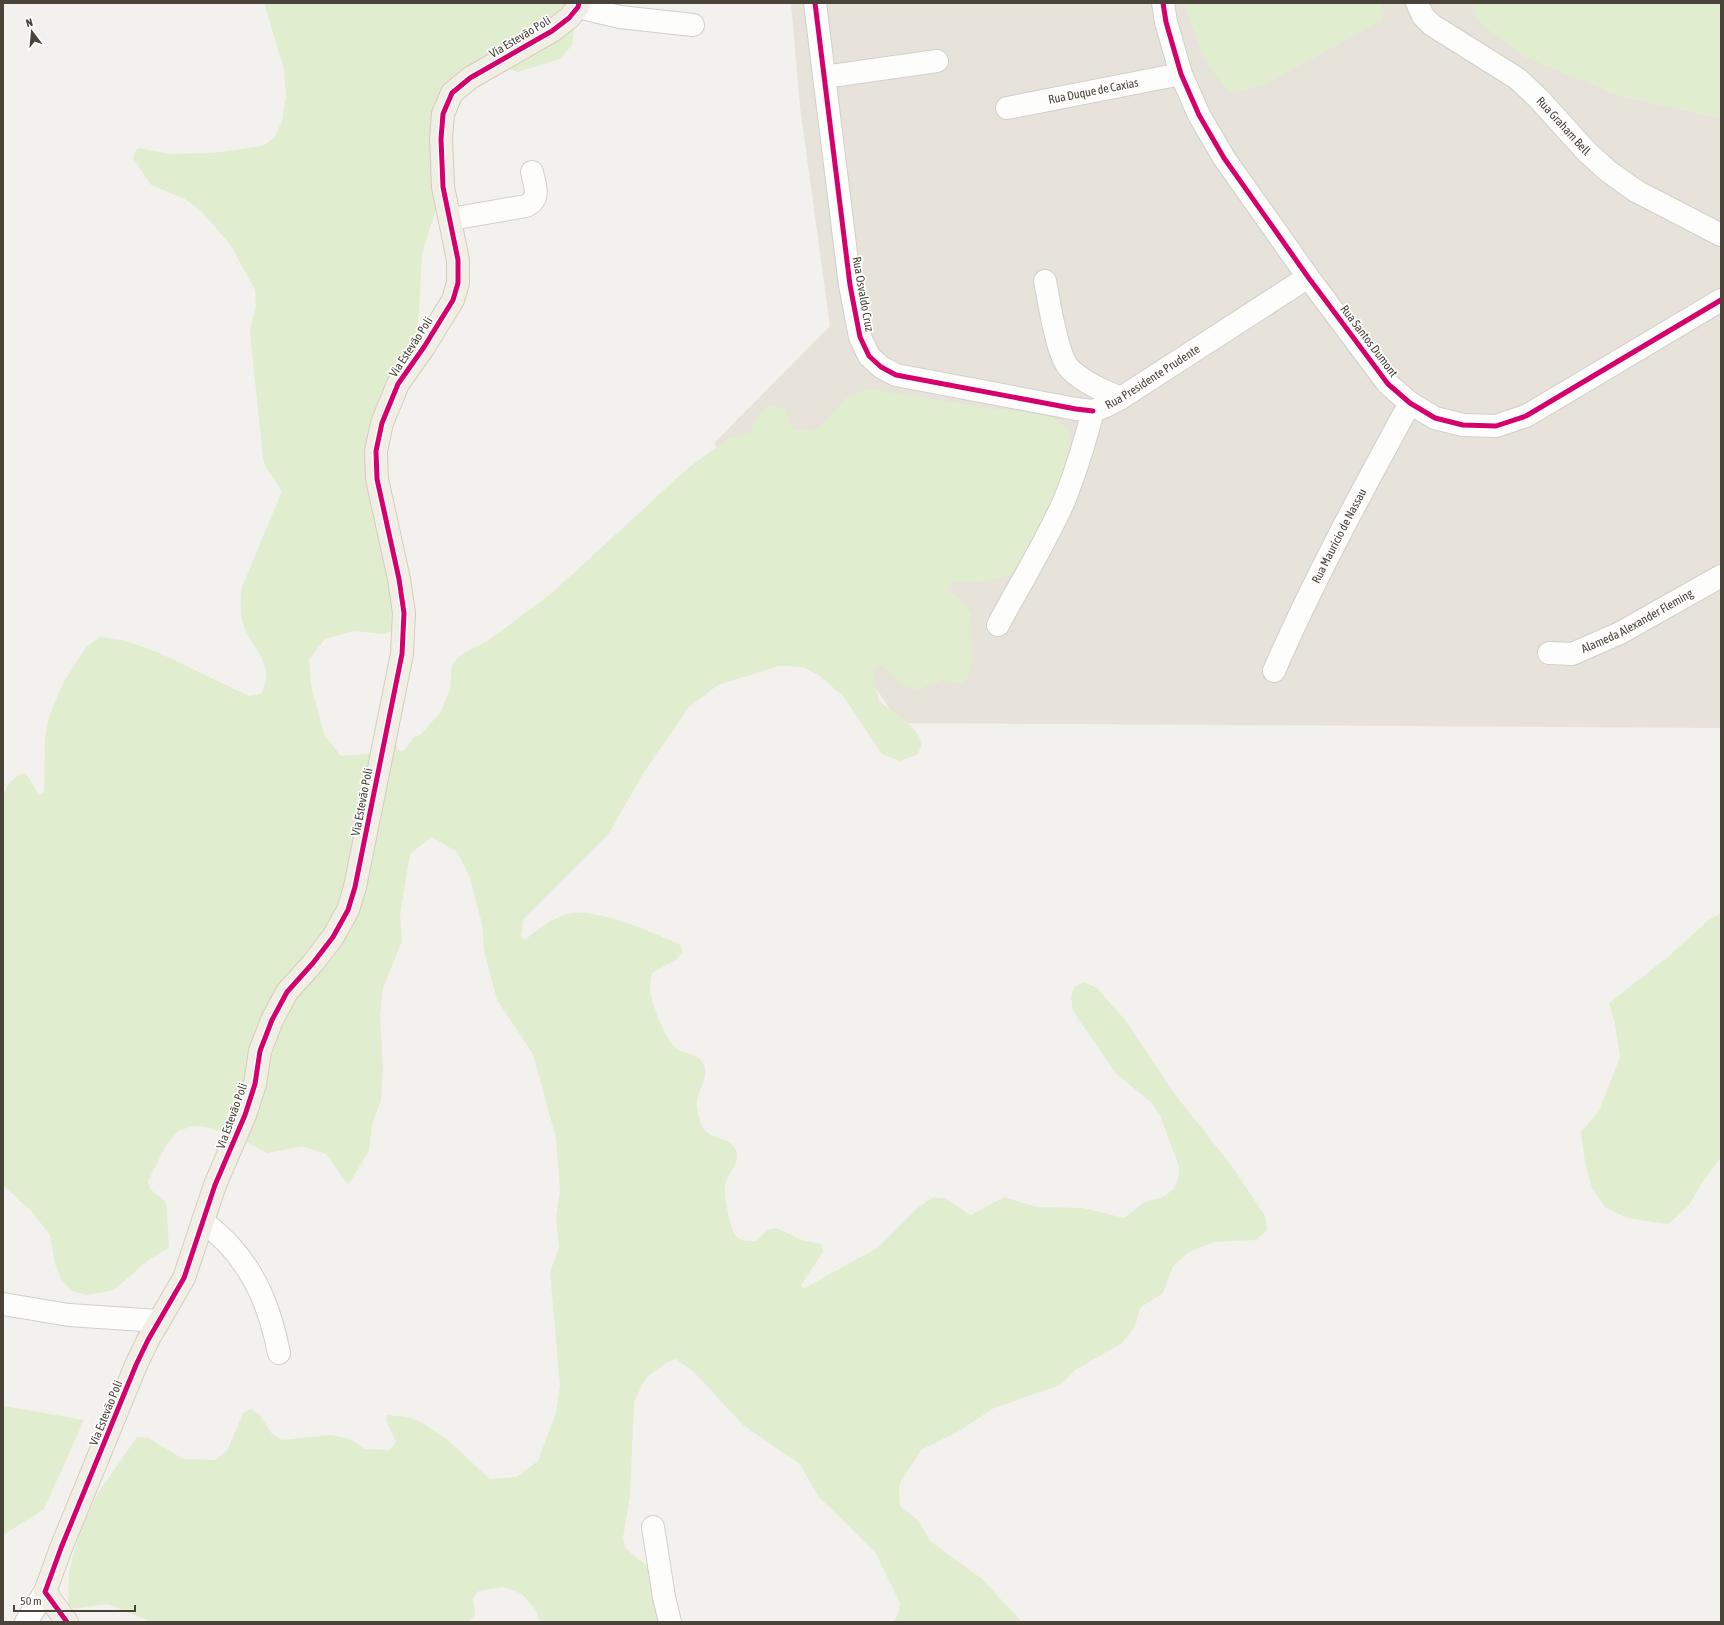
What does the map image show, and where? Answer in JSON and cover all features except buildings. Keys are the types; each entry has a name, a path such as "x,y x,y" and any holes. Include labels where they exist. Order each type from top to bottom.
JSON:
{"main road":[{"name":"Via Estevão Poli","path":"44,1592 136,1365 184,1278 215,1185 246,1116 255,1084 260,1051 272,1020 287,992 313,963 333,937 348,910 355,887 402,654 404,613 399,579 377,479 376,451 382,422 398,384 424,347 453,300 458,283 458,260 443,187 441,140 443,114 452,93 470,78 552,31 569,18 579,5"},
{"path":"44,1592 67,1622"}],"street":[{"name":"Rua Osvaldo Cruz","path":"815,3 850,285 860,337 869,356 881,367 896,375 1093,411"},
{"name":"Rua Santos Dumont","path":"1163,3 1166,22 1181,74 1199,116 1224,158 1308,277 1388,384 1410,403 1435,418 1463,425 1496,426 1526,416 1721,300"},
{"name":"Rua Graham Bell","path":"1417,3 1423,16 1432,25 1518,79 1539,99 1587,152 1608,171 1636,191 1721,235"},
{"path":"579,5 620,17 693,25"},
{"path":"824,77 937,61"},
{"name":"Rua Duque de Caxias","path":"1007,108 1181,74"},
{"path":"450,219 532,204 537,192 532,172"},
{"name":"Rua Presidente Prudente","path":"998,625 1064,500 1084,445 1093,411 1121,398 1308,277"},
{"path":"1044,281 1062,358 1070,369 1088,382 1121,398"},
{"name":"Rua Maurício de Nassau","path":"1274,671 1291,631 1339,534 1410,403"},
{"name":"Alameda Alexander Fleming","path":"1550,653 1572,654 1586,648 1620,632 1721,576"},
{"path":"203,1221 230,1246 252,1274 264,1298 274,1324 279,1353"},
{"path":"3,1304 69,1315 159,1321"},
{"path":"653,1527 664,1597 670,1622"},
{"path":"26,1622 44,1592"}],"shaded area":[{"path":"791,3 1184,3 1206,62 1263,85 1382,20 1382,3 1473,3 1476,19 1524,56 1621,96 1721,118 1721,728 899,723 714,443 830,326 800,107"}],"green space":[{"path":"264,3 578,3 572,45 560,59 518,72 482,61 456,83 437,205 422,254 419,314 414,346 380,459 405,627 382,634 354,631 325,639 309,659 311,685 324,734 341,756 366,754 397,745 398,750 404,751 414,737 420,735 440,713 450,690 452,665 461,655 489,640 552,593 688,468 727,440 750,432 759,413 767,406 785,408 792,428 799,431 819,428 846,398 869,389 994,409 1046,411 1067,429 1075,454 1033,561 1010,574 987,581 949,583 950,591 965,603 971,615 973,659 968,677 962,683 943,680 915,690 902,685 881,665 873,670 879,701 912,727 921,740 921,747 917,755 900,761 882,754 844,697 820,676 803,667 779,666 718,685 689,707 644,772 608,835 523,920 521,936 525,940 540,928 556,919 567,914 579,913 594,914 625,922 681,945 682,952 677,959 652,973 650,991 657,1014 669,1039 679,1050 696,1056 704,1065 705,1078 697,1103 701,1124 708,1133 729,1142 736,1150 737,1159 725,1186 726,1204 732,1227 738,1238 746,1241 756,1241 767,1230 776,1228 802,1240 821,1244 823,1252 801,1285 803,1289 877,1248 917,1208 934,1197 944,1198 971,1215 1004,1197 1037,1207 1083,1208 1124,1218 1145,1202 1163,1197 1174,1189 1178,1180 1179,1167 1160,1115 1152,1103 1116,1074 1073,1011 1071,997 1074,987 1084,982 1097,988 1126,1021 1177,1097 1231,1165 1265,1216 1267,1230 1256,1240 1214,1242 1189,1252 1173,1266 1163,1293 1140,1308 1135,1327 1122,1343 1075,1370 1060,1385 994,1408 959,1431 921,1450 899,1485 900,1506 919,1521 930,1541 982,1579 1022,1622 893,1622 898,1615 900,1603 875,1552 818,1496 800,1464 743,1425 693,1371 676,1359 667,1362 646,1378 634,1401 630,1496 623,1538 625,1548 652,1570 667,1622 540,1622 535,1609 522,1594 504,1587 479,1591 473,1598 475,1615 469,1622 151,1622 108,1604 74,1609 68,1604 69,1570 82,1526 98,1493 137,1437 149,1438 183,1459 216,1460 228,1449 243,1413 251,1409 259,1414 272,1434 282,1440 331,1435 350,1439 365,1449 390,1450 396,1442 386,1420 387,1415 401,1416 414,1419 424,1424 445,1438 490,1479 516,1477 538,1461 556,1413 560,1386 550,1272 559,1248 556,1217 560,1190 556,1138 533,1054 497,1000 484,950 482,924 469,875 457,852 432,837 410,854 400,915 402,941 383,988 380,1016 383,1068 381,1100 372,1124 369,1151 348,1185 326,1154 302,1146 268,1153 236,1137 206,1127 193,1126 178,1131 165,1147 148,1181 150,1189 166,1202 169,1248 147,1261 114,1290 87,1295 72,1291 62,1281 55,1264 50,1235 32,1212 3,1185 3,794 9,783 18,776 26,773 39,795 44,792 45,737 50,714 63,683 87,646 100,637 123,640 157,652 249,696 261,694 265,684 265,668 245,629 241,608 242,587 282,491 266,468 263,458 250,332 256,305 255,290 230,244 200,210 185,199 151,185 133,158 136,150 140,148 169,154 213,153 263,146 274,138 282,121 286,97 284,69"},
{"path":"1184,3 1382,3 1382,20 1263,85 1229,93 1206,62"},
{"path":"1473,3 1721,3 1721,118 1621,96 1524,56 1476,19"},
{"path":"1721,913 1721,1157 1704,1180 1689,1205 1668,1224 1628,1218 1606,1208 1592,1188 1585,1162 1581,1132 1599,1111 1620,1057 1615,1023 1609,1003 1668,957 1710,919"},
{"path":"3,1406 84,1420 44,1509 3,1535"}],"cycle path":[{"path":"67,1622 45,1592 61,1548 136,1365 148,1340 184,1278 215,1185 245,1115 255,1084 260,1051 272,1020 287,992 313,963 333,937 348,910 355,887 402,654 404,613 399,579 377,479 376,451 382,423 398,384 424,347 453,300 458,283 458,260 443,187 441,139 443,114 452,93 470,78 552,31 569,18 578,7 579,3"},
{"path":"815,3 850,285 860,337 869,356 881,367 896,375 1093,411"},
{"path":"1163,3 1166,22 1181,74 1199,115 1224,158 1308,277 1388,384 1410,403 1435,418 1463,425 1496,426 1526,416 1721,300"}]}
